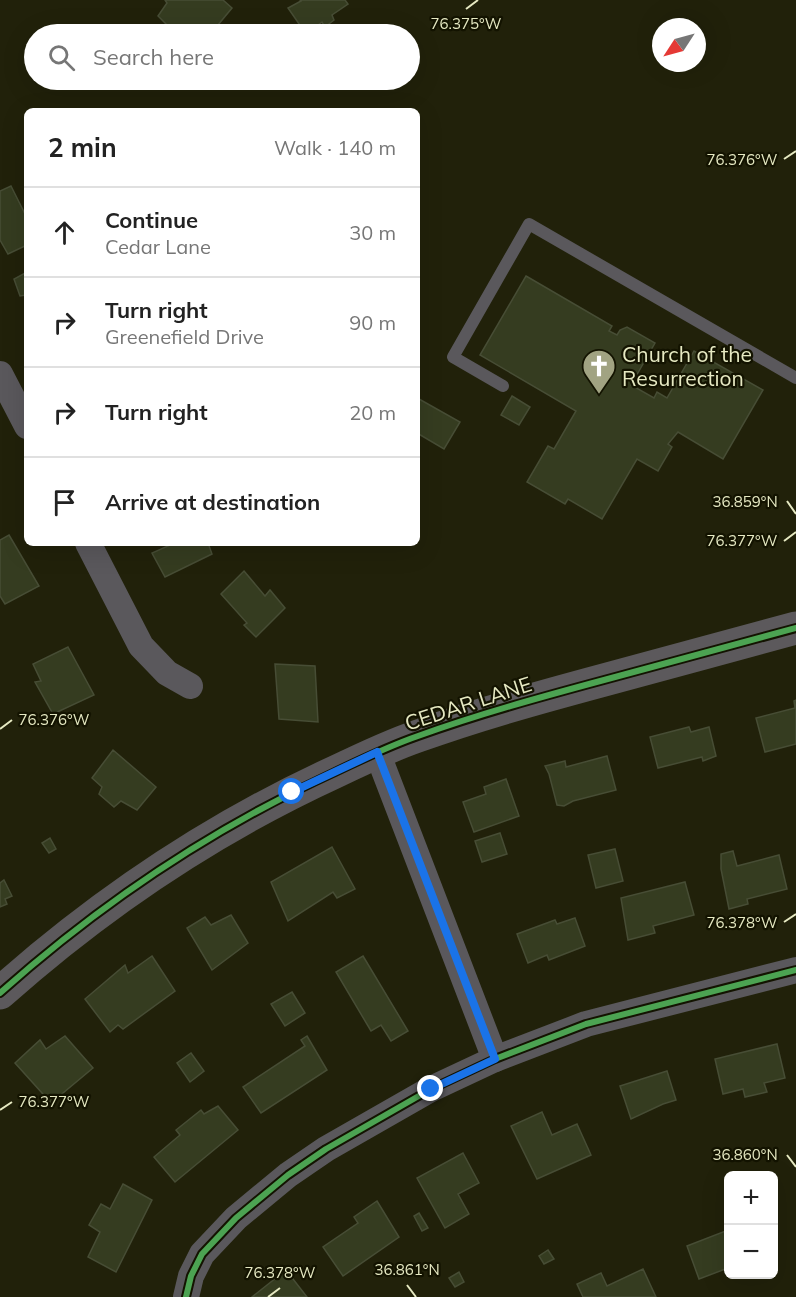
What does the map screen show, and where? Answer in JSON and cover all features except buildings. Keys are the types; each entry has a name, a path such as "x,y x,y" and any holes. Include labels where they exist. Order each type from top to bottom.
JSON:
{"main road":[{"name":"CEDAR LANE","path":"0,993 111,904 215,835 292,792 377,752 497,709 796,628"}],"street":[{"path":"0,374 24,420"},
{"path":"90,546 141,646 167,673 190,686"},
{"path":"377,752 495,1059"},
{"path":"186,1297 191,1276 202,1254 236,1218 288,1174 326,1149 431,1089 495,1059 586,1024 796,970"}],"lane":[{"path":"503,386 453,357 529,224 796,378"}],"cycle path":[{"path":"0,993 77,929 159,870 245,818 365,758 407,740 487,713 796,628"},
{"path":"186,1297 191,1276 202,1254 236,1218 288,1175 326,1149 431,1089 495,1059 586,1024 796,970"}],"place":[{"name":"Church of the Resurrection","path":"599,395"}],"route":[{"path":"292,792 377,752 495,1059 431,1089"}]}
